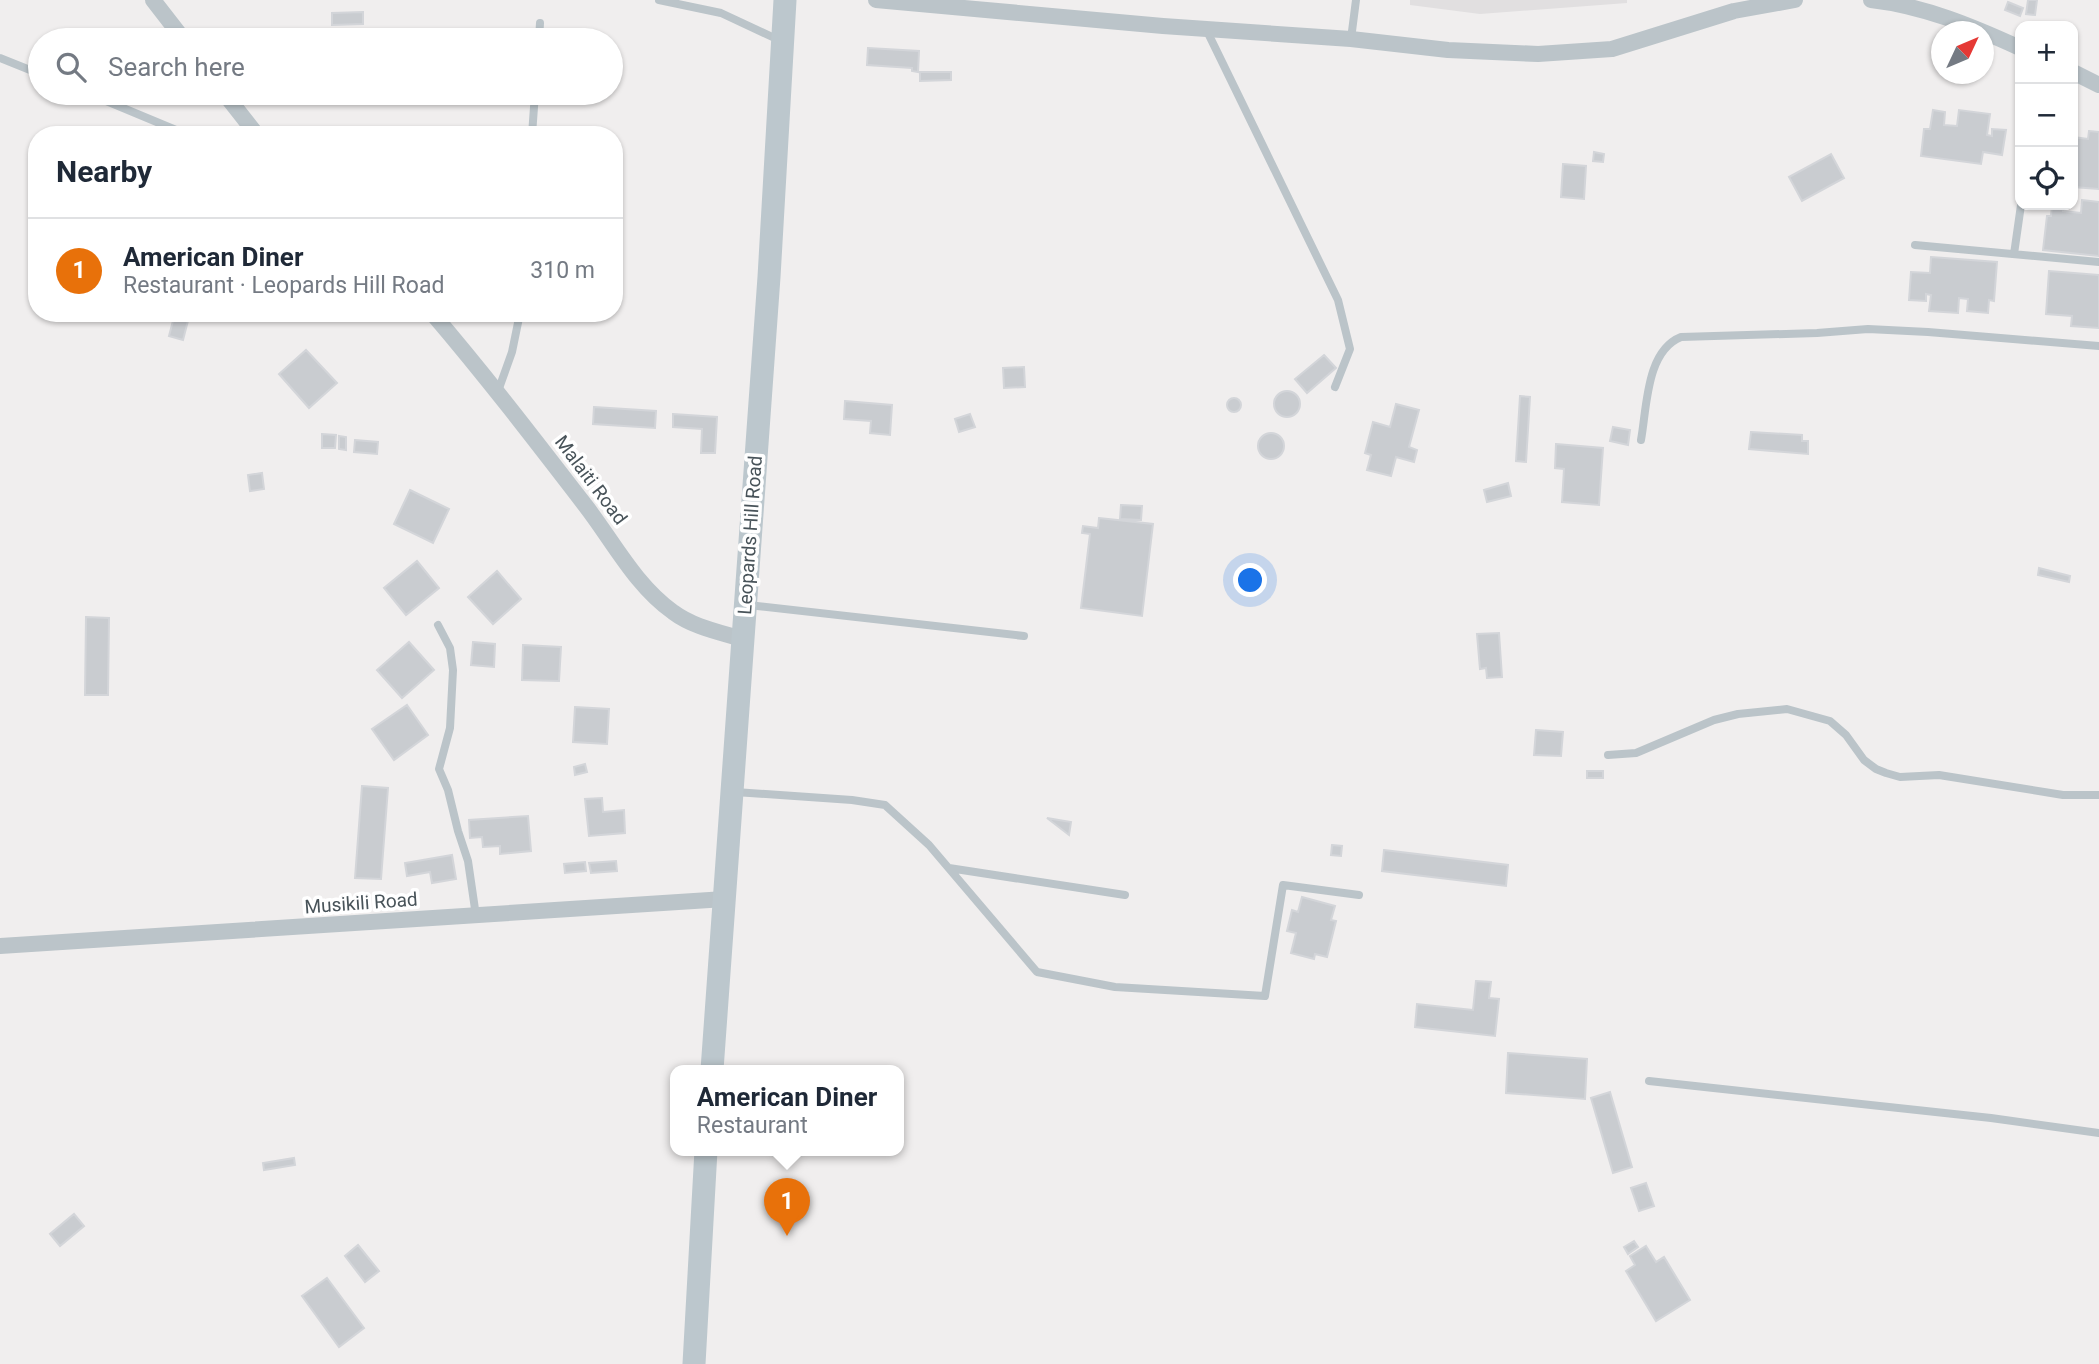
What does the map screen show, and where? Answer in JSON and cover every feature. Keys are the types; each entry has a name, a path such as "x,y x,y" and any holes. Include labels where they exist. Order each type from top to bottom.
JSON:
{"main road":[{"name":"Leopards Hill Road","path":"712,1065 769,277 785,0"},
{"path":"694,1364 706,1156"}],"street":[{"path":"153,0 175,28"},
{"path":"876,0 1351,39 1448,50 1538,54 1612,48 1734,11 1795,0"},
{"path":"1871,0 1925,5 2015,46"},
{"path":"2078,74 2099,85"},
{"path":"233,105 250,126"},
{"name":"Malaiti Road","path":"439,322 587,507 651,594 690,622 742,639"},
{"name":"Musikili Road","path":"0,946 725,899"}],"lane":[{"path":"659,0 721,13 783,42"},
{"path":"1351,39 1356,0"},
{"path":"540,23 540,28"},
{"path":"1206,29 1338,300 1350,349 1335,387"},
{"path":"0,58 28,69"},
{"path":"116,105 166,126"},
{"path":"533,126 534,105"},
{"path":"2014,254 2020,210"},
{"path":"1915,245 2099,262"},
{"path":"497,394 512,352 518,322"},
{"path":"1641,440 1654,366 1666,345 1681,337 1868,329 2099,346"},
{"path":"745,605 1024,636"},
{"path":"438,625 450,648 453,670 450,728 439,769 448,790 468,861 477,916"},
{"path":"1608,755 1636,753 1714,720 1738,714 1787,709 1829,721 1846,735 1864,760 1876,769 1900,777 1939,775 2063,795 2099,795"},
{"path":"732,792 852,800 884,805 929,845 1037,972 1115,987 1265,996 1283,884 1359,895"},
{"path":"949,868 1125,895"},
{"path":"1649,1081 1978,1116 2099,1133"}],"shaded area":[{"path":"1410,0 1627,0 1627,3 1480,14 1410,5"}],"building":[{"path":"2028,0 2037,0 2035,15 2026,14"},
{"path":"2008,2 2023,8 2020,16 2005,10"},
{"path":"363,12 363,24 332,25 332,13"},
{"path":"868,48 919,51 918,72 912,71 912,68 867,65"},
{"path":"920,72 951,72 951,80 920,81"},
{"path":"1933,110 1945,112 1944,125 1957,126 1959,110 1990,114 1987,135 1992,136 1992,129 2006,130 2002,155 1983,152 1981,164 1921,156 1924,129 1930,129"},
{"path":"2089,131 2099,132 2099,189 2078,187 2078,138 2088,139"},
{"path":"1594,152 1604,154 1603,162 1593,161"},
{"path":"1831,154 1844,178 1802,201 1789,177"},
{"path":"1563,164 1586,166 1584,199 1561,197"},
{"path":"2082,200 2099,202 2099,256 2043,250 2047,216 2051,216 2052,210 2081,213"},
{"path":"1931,257 1997,262 1994,301 1989,300 1988,313 1967,311 1968,299 1959,298 1958,313 1929,311 1931,295 1926,294 1926,301 1909,300 1911,272 1930,273"},
{"path":"2049,271 2099,275 2099,328 2071,326 2072,316 2046,314"},
{"path":"173,322 188,322 183,340 169,336"},
{"path":"306,350 337,383 309,408 279,374"},
{"path":"1324,355 1336,368 1307,393 1295,379"},
{"path":"1024,367 1025,387 1004,388 1003,368"},
{"path":"1287,391 1297,394 1300,404 1297,414 1287,417 1277,414 1274,404 1277,394"},
{"path":"1520,396 1530,397 1526,462 1516,461"},
{"path":"1234,398 1239,400 1239,410 1234,412 1229,410 1227,405 1229,400"},
{"path":"845,401 892,405 890,435 870,433 871,421 844,419"},
{"path":"1396,404 1419,410 1409,447 1417,450 1414,462 1396,457 1391,476 1367,470 1371,455 1365,453 1373,422 1390,427"},
{"path":"594,407 656,411 655,428 593,424"},
{"path":"673,414 717,417 715,453 701,453 702,429 673,427"},
{"path":"970,414 975,427 959,432 955,419"},
{"path":"1613,427 1630,430 1628,445 1610,441"},
{"path":"1751,432 1802,435 1802,441 1808,441 1808,454 1749,449"},
{"path":"1271,433 1281,436 1284,446 1281,456 1271,459 1261,456 1258,446 1261,436"},
{"path":"322,434 336,435 335,448 322,448"},
{"path":"339,436 346,437 346,450 339,449"},
{"path":"355,440 378,442 377,454 354,452"},
{"path":"1556,444 1603,448 1599,505 1562,502 1564,469 1555,468"},
{"path":"262,473 264,489 250,491 248,475"},
{"path":"1508,483 1511,496 1487,502 1484,490"},
{"path":"410,490 449,509 433,543 394,524"},
{"path":"1121,505 1142,506 1141,520 1120,519"},
{"path":"1099,518 1153,524 1142,616 1081,608 1090,534 1082,533 1083,526 1098,528"},
{"path":"417,561 439,588 406,615 384,588"},
{"path":"2039,568 2070,576 2069,582 2038,575"},
{"path":"497,571 521,599 493,624 468,597"},
{"path":"86,617 109,618 108,695 85,695"},
{"path":"1499,633 1502,677 1487,678 1486,668 1480,669 1477,634"},
{"path":"409,642 434,670 402,698 377,670"},
{"path":"473,642 495,644 494,667 471,665"},
{"path":"523,645 561,647 559,681 522,680"},
{"path":"407,705 428,735 394,760 372,729"},
{"path":"575,707 609,709 607,744 573,742"},
{"path":"1536,730 1563,732 1561,756 1534,755"},
{"path":"585,764 587,772 575,775 574,767"},
{"path":"1587,771 1603,771 1603,778 1587,778"},
{"path":"362,786 388,788 381,879 355,878"},
{"path":"602,798 603,812 624,810 625,833 589,836 585,799"},
{"path":"528,816 531,851 500,854 500,846 483,847 482,837 470,838 469,820"},
{"path":"1047,818 1071,822 1069,835"},
{"path":"1332,845 1342,846 1341,856 1331,855"},
{"path":"1384,850 1508,865 1506,886 1382,871"},
{"path":"452,855 456,879 432,883 430,872 407,876 405,863"},
{"path":"616,861 617,871 591,873 589,863"},
{"path":"585,862 586,871 565,873 564,864"},
{"path":"1302,897 1335,906 1331,920 1336,921 1327,957 1315,954 1314,959 1291,953 1296,933 1287,931 1292,910 1298,912"},
{"path":"1476,981 1491,982 1489,998 1499,999 1495,1036 1415,1027 1417,1004 1473,1010"},
{"path":"1508,1053 1587,1059 1585,1099 1506,1093"},
{"path":"1610,1092 1632,1167 1613,1173 1591,1098"},
{"path":"294,1158 295,1165 264,1170 263,1163"},
{"path":"1646,1183 1654,1206 1639,1211 1631,1188"},
{"path":"74,1214 84,1226 60,1246 50,1234"},
{"path":"1634,1241 1638,1247 1628,1254 1624,1247"},
{"path":"358,1245 379,1271 365,1282 345,1256"},
{"path":"1646,1246 1656,1262 1664,1257 1690,1300 1656,1321 1626,1271 1635,1265 1630,1256"},
{"path":"327,1278 364,1328 339,1347 302,1296"}],"place":[{"name":"American Diner","path":"787,1236"}]}
